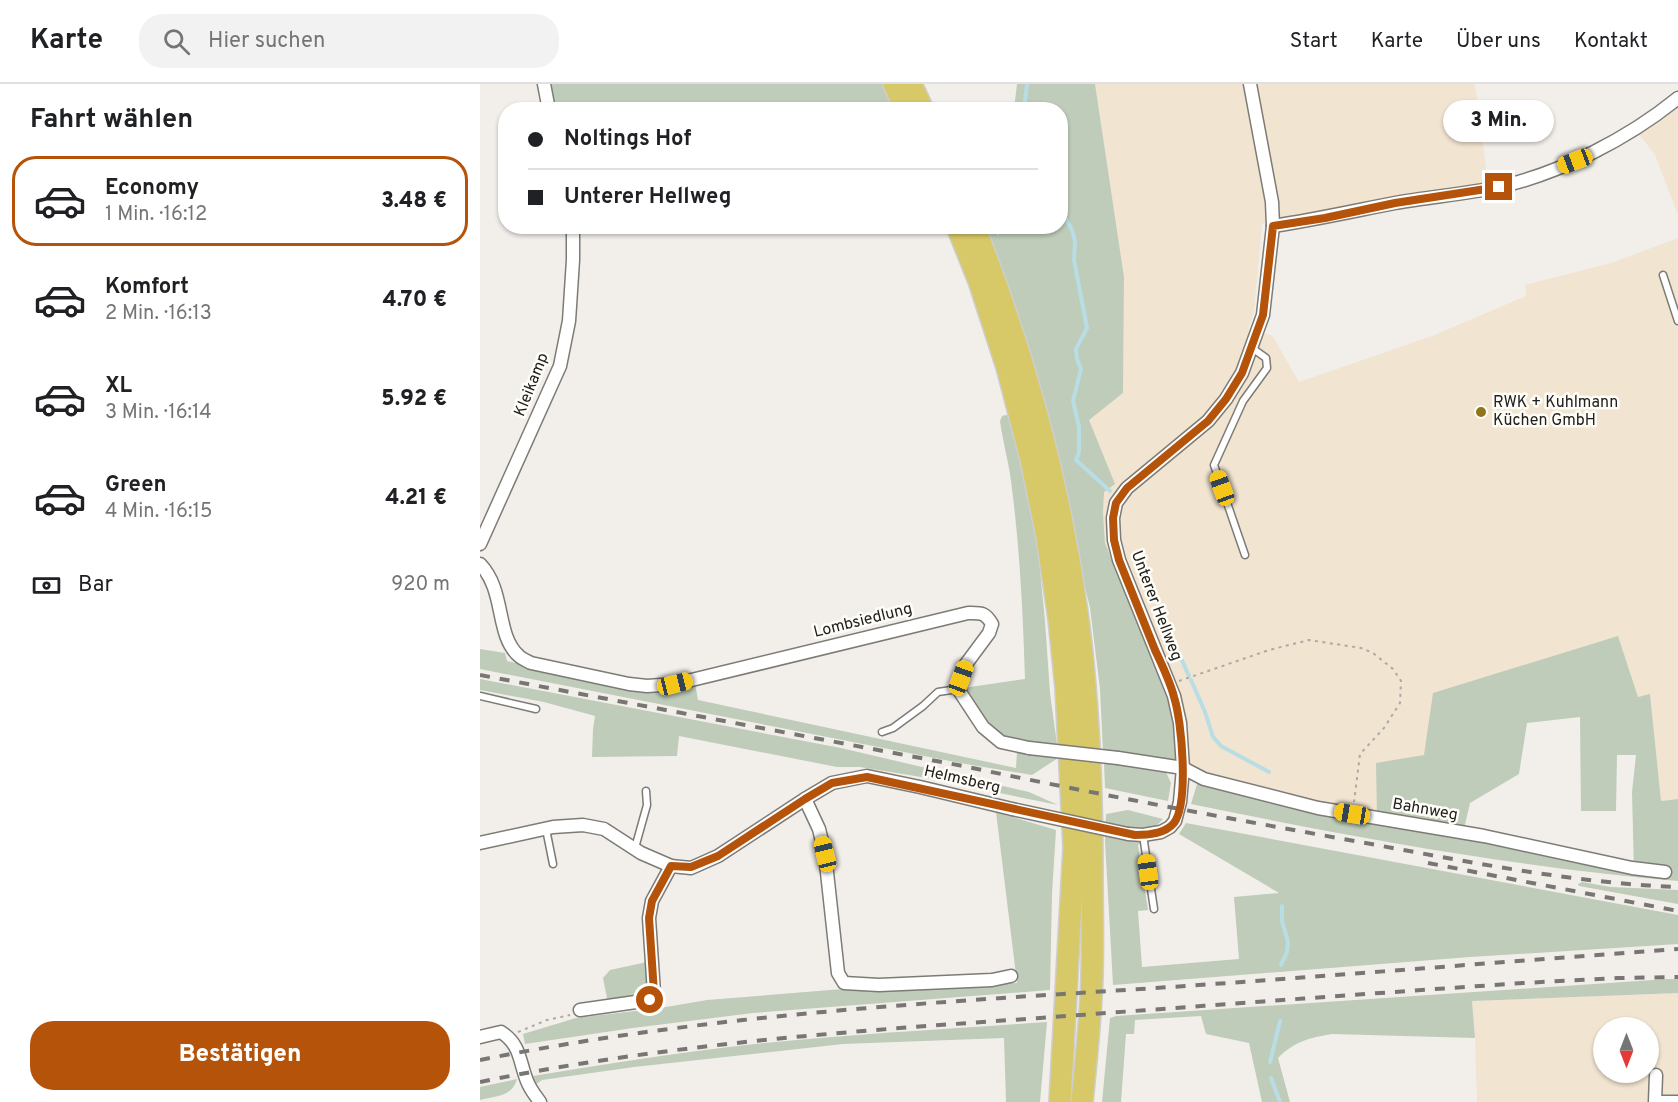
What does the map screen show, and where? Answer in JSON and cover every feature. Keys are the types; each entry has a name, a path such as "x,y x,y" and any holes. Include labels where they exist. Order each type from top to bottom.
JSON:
{"highway":[{"path":"894,84 902,102"},
{"path":"911,84 919,102"},
{"path":"960,234 979,282 1007,368 1031,459 1047,537 1059,619 1074,847 1060,1102"},
{"path":"977,234 994,276 1022,363 1046,452 1064,533 1077,613 1090,768 1092,849 1092,976 1082,1102"}],"street":[{"path":"544,84 547,102"},
{"name":"Unterer Hellweg","path":"1180,802 1183,768 1180,723 1174,696 1119,560 1114,540 1113,518 1116,503 1127,488 1208,421 1226,399 1242,373 1263,315 1273,226 1270,187 1250,84"},
{"path":"1273,226 1395,203 1499,187 1532,177 1584,156 1653,118 1678,98"},
{"name":"Kleikamp","path":"480,544 560,366 569,321 573,234"},
{"name":"Lombsiedlung","path":"480,564 488,572 495,588 508,641 519,656 531,663 629,684 647,686 675,684 968,613 980,613 987,616 992,624 989,633 966,664 958,689"},
{"path":"958,689 983,727 1001,742 1029,748 1183,768"},
{"name":"Bahnweg","path":"1183,768 1204,779 1318,808 1484,836 1632,868 1665,872"},
{"name":"Helmsberg","path":"671,866 691,867 718,856 832,783 867,777 1128,834 1143,835 1161,832 1170,827 1175,821 1180,802"},
{"path":"805,799 819,829 825,854 838,974 844,984 913,984 992,980 1011,976"},
{"path":"480,843 546,829 583,825 604,829 635,849 671,866 652,901 649,918 654,993 650,1000 578,1012"},
{"path":"480,1036 501,1032 509,1036 515,1044 528,1084 540,1102"},
{"path":"1655,1101 1656,1083"}],"lane":[{"path":"1663,275 1678,321"},
{"path":"1245,555 1214,465 1244,401 1267,368 1266,358 1252,348"},
{"path":"882,732 893,728 939,692 958,689"},
{"path":"480,696 536,709"},
{"path":"635,849 647,805 646,791"},
{"path":"546,829 553,864"},
{"path":"1143,835 1154,909"},
{"path":"1655,1101 1678,1099"}],"path":[{"path":"1170,684 1269,650 1309,640 1361,648 1383,659 1401,681 1400,703 1384,728 1360,754 1352,814"},
{"path":"509,1036 540,1023 578,1012"}],"shaded area":[{"path":"1095,84 1475,84 1488,183 1262,224 1254,311 1248,332 1272,335 1299,382 1432,336 1526,296 1525,285 1611,263 1678,238 1678,799 1661,801 1650,695 1638,697 1618,637 1424,755 1377,815 1203,783 1177,761 1175,725 1167,698 1105,543 1104,492 1088,420 1123,393 1124,277"},
{"path":"1678,104 1678,215 1655,155 1639,134"},
{"path":"1678,993 1678,1102 1477,1102 1472,1001"}],"green space":[{"path":"546,84 889,84 897,102 550,102"},
{"path":"1017,84 1095,84 1124,277 1123,393 1089,420 1115,484 1104,492 1105,543 1167,698 1175,725 1177,761 1103,751 1100,689 1090,608 1052,448 983,234 997,234 998,236 998,234 1068,234 1068,102 1015,102"},
{"path":"1002,416 1011,416 1037,539 1050,693 1057,744 1009,740 991,729 963,688 1025,679 1017,536 1011,480 1000,421"},
{"path":"1618,636 1638,697 1650,694 1661,801 1678,799 1678,881 1555,868 1433,850 1191,804 1197,784 1203,783 1634,871 1632,792 1636,755 1617,755 1616,811 1581,811 1580,717 1527,723 1519,774 1470,803 1464,829 1377,815 1376,763 1424,755 1433,693"},
{"path":"480,649 505,653 507,661 628,688 695,683 698,700 1016,768 1017,751 1058,758 1032,775 960,763 480,669"},
{"path":"480,679 841,748 1029,792 1058,805 921,777 860,767 837,767 679,736 677,756 592,757 595,716 544,702 480,690"},
{"path":"1104,763 1166,772 1171,783 1168,801 1105,788"},
{"path":"1128,810 1163,819 1138,845 1148,910 1138,911 1142,967 1239,959 1234,897 1279,893 1179,834 1186,823 1678,915 1678,944 1470,957 1113,985 1105,841 1106,814"},
{"path":"996,812 1056,830 1050,990 753,1013 525,1044 523,1034 576,1018 707,1000 843,989 879,990 1017,983"},
{"path":"1582,882 1611,887 1678,890 1678,904 1579,886 1578,884"},
{"path":"647,962 650,992 644,998 608,1003 603,978 610,970"},
{"path":"1678,979 1678,993 1472,1001 1475,1038 1332,1034 1309,1039 1296,1044 1278,1058 1290,1102 1262,1102 1249,1043 1206,1034 1201,1016 1135,1020 1134,1034 1126,1034 1121,1102 1102,1102 1110,1018 1116,1016"},
{"path":"1047,1022 1040,1102 1006,1102 1004,1038 843,1044 634,1067 542,1080 535,1085 533,1076 671,1054 755,1044"},
{"path":"517,1079 515,1085 507,1092 480,1100 480,1087"}],"waterway":[{"path":"1025,102 1027,84"},
{"path":"1068,223 1075,241 1074,260 1087,328 1076,349 1081,369 1073,401 1079,427 1079,452 1076,460 1110,491"},
{"path":"1164,620 1189,676"},
{"path":"1191,680 1213,737 1221,746 1269,772"},
{"path":"1281,965 1287,952 1288,942 1282,921 1282,906"},
{"path":"1270,1062 1280,1021"},
{"path":"1271,1078 1280,1102"}],"railway":[{"path":"480,675 963,766 1161,806 1479,864 1598,881 1678,887"},
{"path":"1428,863 1678,911"},
{"path":"480,1060 644,1032 809,1013 1678,949"},
{"path":"480,1082 689,1048 829,1034 1523,983 1678,977"}],"place":[{"name":"RWK + Kuhlmann Küchen GmbH","path":"1481,412"}],"route":[{"path":"650,1000 654,993 649,918 652,901 671,866 691,867 718,856 832,783 867,777 1135,835 1161,832 1170,827 1175,821 1182,785 1180,723 1174,696 1119,560 1114,540 1113,518 1116,503 1127,488 1208,421 1226,399 1242,373 1263,315 1273,226 1395,203 1499,187"}]}
